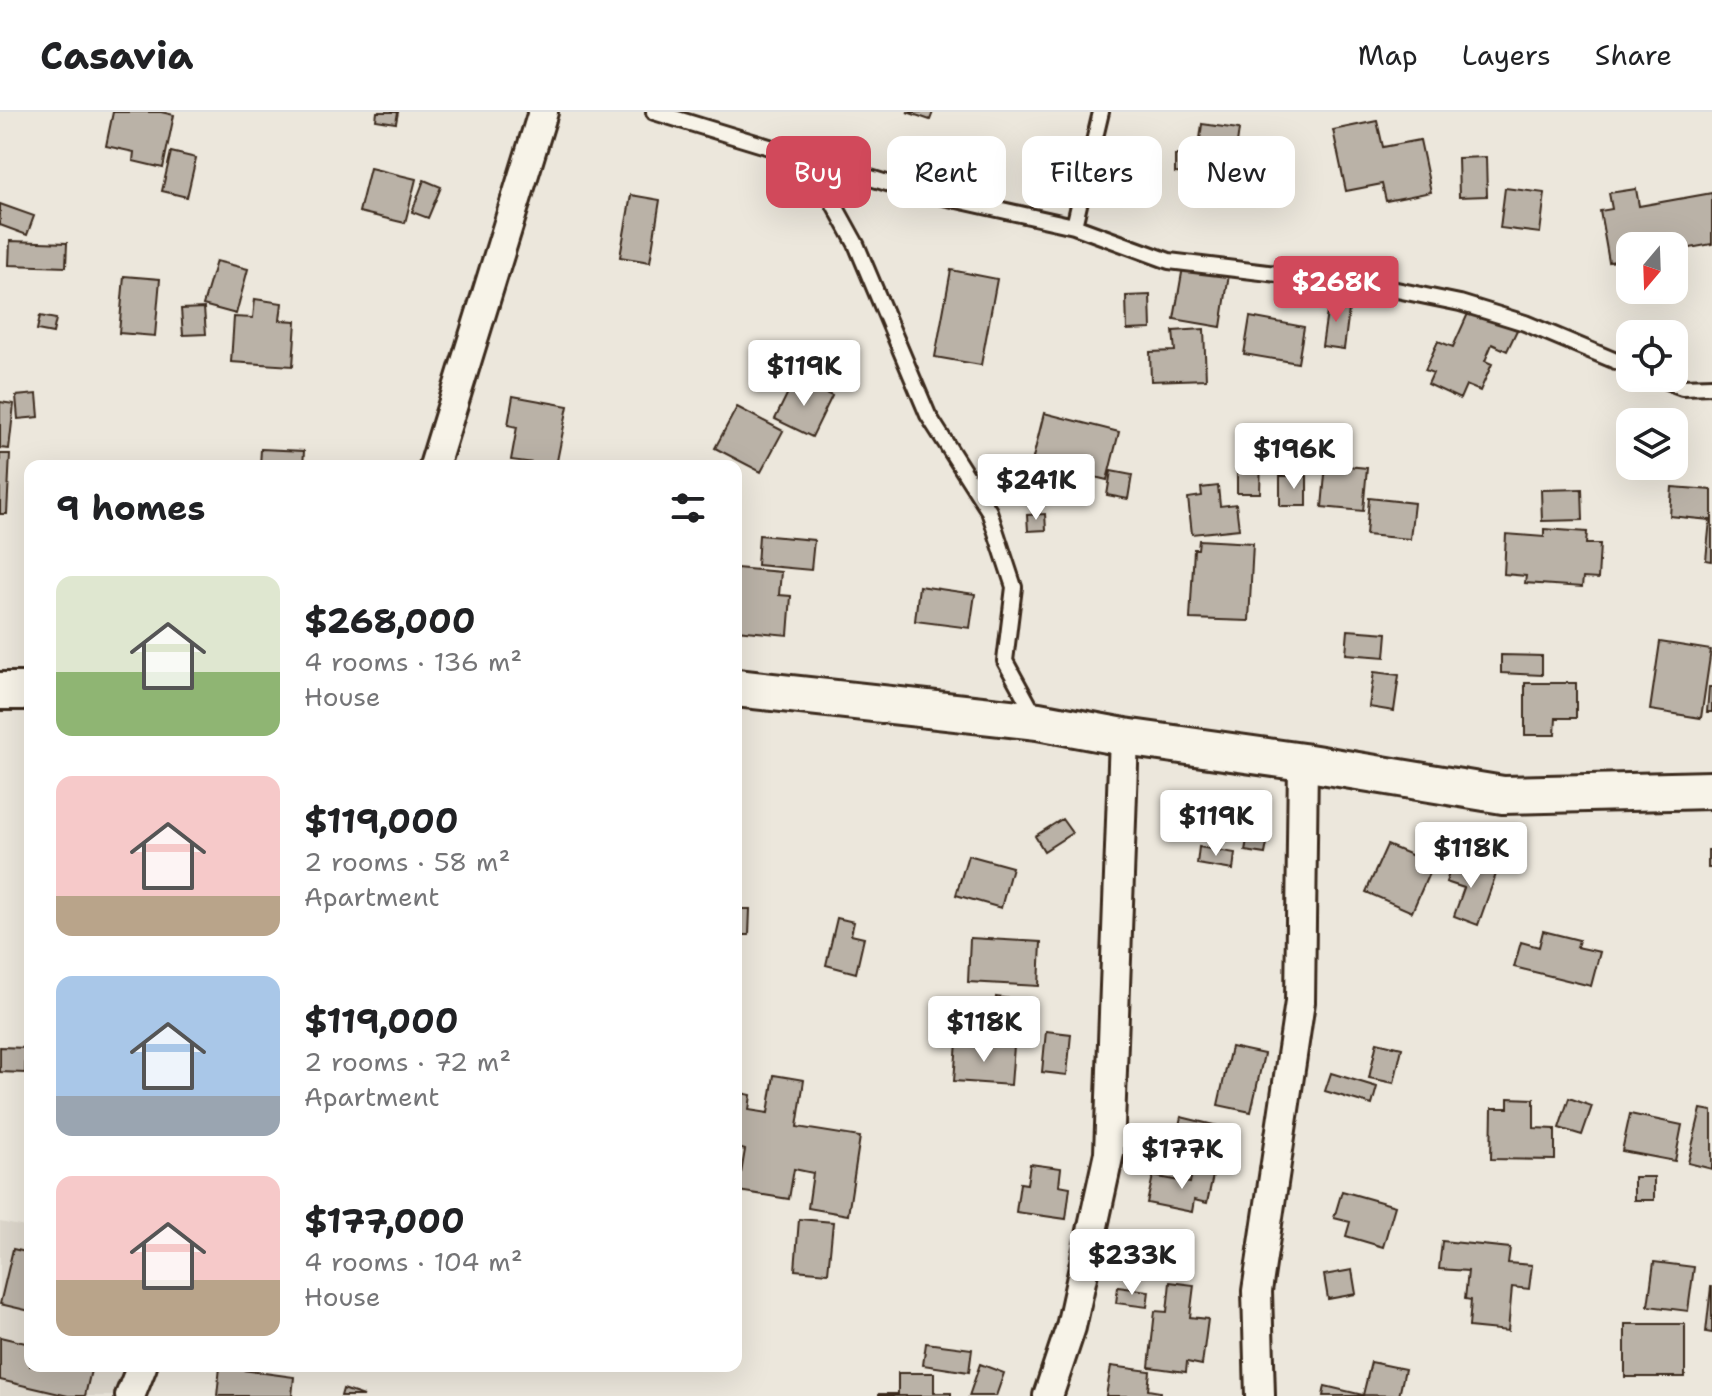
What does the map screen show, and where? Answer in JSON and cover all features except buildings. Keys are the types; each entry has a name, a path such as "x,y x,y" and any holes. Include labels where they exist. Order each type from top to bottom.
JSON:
{"street":[{"path":"436,460 543,112"},
{"path":"742,689 1038,721 1503,795 1712,790"},
{"path":"0,691 24,691"},
{"path":"1048,1396 1071,1327 1109,1153 1124,737"},
{"path":"1260,1396 1257,1291 1300,1002 1303,762"},
{"path":"130,1396 140,1372"}],"lane":[{"path":"654,112 766,146"},
{"path":"1074,226 1101,112"},
{"path":"871,178 1074,226 1169,261 1377,286 1460,303 1525,323 1616,361"},
{"path":"836,208 856,244 928,415 989,511 1014,587 1005,661 1038,721"},
{"path":"1688,387 1712,386"}],"shaded area":[{"path":"0,1222 24,1227 24,1372 125,1372 115,1396 0,1396"}]}
